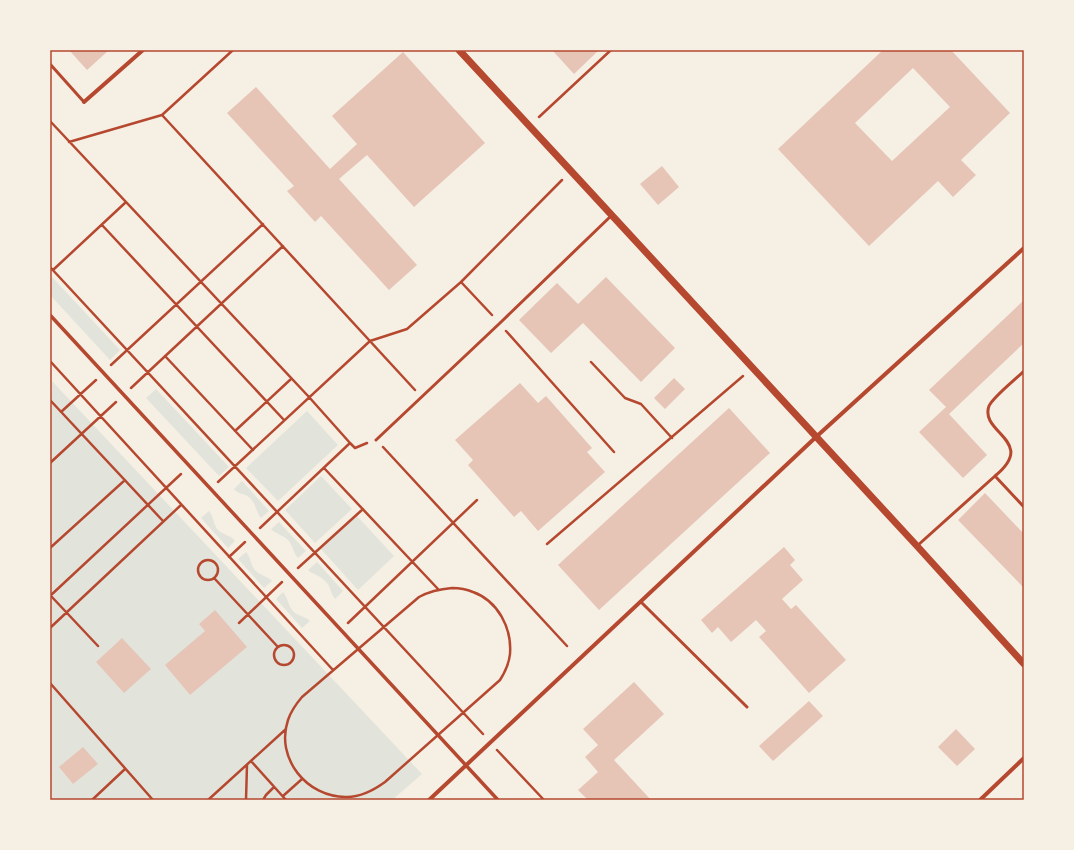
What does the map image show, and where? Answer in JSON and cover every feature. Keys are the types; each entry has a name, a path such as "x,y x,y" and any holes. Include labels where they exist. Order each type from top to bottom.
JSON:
{"street":[{"path":"84,102 142,50"},
{"path":"459,50 1024,664"},
{"path":"429,800 816,437 1024,248"},
{"path":"50,315 498,800"},
{"path":"980,800 1024,758"}],"lane":[{"path":"50,64 84,102"},
{"path":"376,440 500,324 612,215"},
{"path":"917,546 1007,465 1011,453 1010,446 1007,440 989,420 989,406 994,399 1024,371"},
{"path":"995,476 1024,507"},
{"path":"641,602 747,707"}],"path":[{"path":"69,142 162,115 233,50"},
{"path":"529,125 611,50"},
{"path":"162,115 422,397"},
{"path":"50,121 309,397 350,443 355,448 376,440 567,646"},
{"path":"211,489 370,341 407,329 462,282 571,171"},
{"path":"53,270 126,202"},
{"path":"61,412 263,224"},
{"path":"102,225 284,420"},
{"path":"50,463 283,246"},
{"path":"50,267 544,800"},
{"path":"462,282 614,452"},
{"path":"165,356 253,450"},
{"path":"50,361 333,670"},
{"path":"591,362 625,398 641,404 672,438"},
{"path":"547,544 672,438 752,367"},
{"path":"235,431 291,379"},
{"path":"50,400 163,521"},
{"path":"230,557 350,443"},
{"path":"98,646 50,596 189,466"},
{"path":"324,468 438,589"},
{"path":"50,548 125,480"},
{"path":"341,630 477,500"},
{"path":"50,628 181,504"},
{"path":"239,623 362,509"},
{"path":"209,560 216,565 217,573 214,578 206,580 199,575 198,570 201,563 209,560"},
{"path":"214,578 278,647"},
{"path":"452,588 474,592 485,598 502,616 509,635 510,655 500,680 386,782 374,790 361,795 347,797 333,796 320,792 302,779 290,762 286,748 285,734 288,721 294,708 302,697 419,597 438,589 452,588"},
{"path":"286,645 291,648 294,652 294,658 291,663 283,665 276,661 275,652 278,647 286,645"},
{"path":"50,682 153,800"},
{"path":"208,800 286,728"},
{"path":"251,761 286,800"},
{"path":"246,800 247,765"},
{"path":"92,800 125,769"},
{"path":"283,796 302,779"},
{"path":"263,800 274,787"},
{"path":"350,800 354,796"}],"shaded area":[{"path":"52,277 120,350 110,360 50,295 50,279"},
{"path":"50,379 422,774 392,800 50,800"},
{"path":"156,389 229,467 219,476 146,398"},
{"path":"307,411 338,445 278,501 246,468"},
{"path":"321,476 352,509 315,543 285,510"},
{"path":"242,481 269,511 261,518 250,498 234,489"},
{"path":"209,511 218,530 235,541 228,548 201,518"},
{"path":"357,516 394,556 358,590 321,549"},
{"path":"279,522 306,551 298,558 288,540 271,529"},
{"path":"246,552 255,570 272,581 264,588 238,559"},
{"path":"317,562 343,591 335,599 327,583 321,577 308,570"},
{"path":"283,592 293,611 310,621 302,628 276,599"}],"building":[{"path":"69,50 109,50 87,70"},
{"path":"552,50 599,50 574,74"},
{"path":"883,50 951,50 1010,113 961,160 976,175 953,197 938,181 869,246 778,149","holes":["913,68 950,107 892,161 855,123"]},
{"path":"403,52 485,143 414,207 367,155 339,179 417,265 389,290 321,216 315,222 287,191 294,186 227,113 256,87 330,169 357,144 332,116"},
{"path":"662,166 679,187 658,205 640,184"},
{"path":"606,277 675,348 641,382 583,323 551,353 519,320 557,283 578,304"},
{"path":"1024,300 1024,343 949,414 987,455 963,478 919,432 946,407 929,390"},
{"path":"674,378 685,389 665,409 654,398"},
{"path":"520,383 538,403 546,396 592,448 587,452 605,472 538,531 521,511 514,517 468,465 473,460 455,440"},
{"path":"729,408 770,453 599,610 558,565"},
{"path":"985,493 1024,534 1024,588 958,520"},
{"path":"784,547 795,560 790,565 803,580 782,599 791,609 796,605 846,660 809,693 759,637 766,631 756,620 731,642 718,627 712,633 701,620"},
{"path":"215,610 247,647 190,695 165,665 205,631 199,624"},
{"path":"122,638 151,669 124,693 96,662"},
{"path":"634,682 664,714 614,760 651,800 588,800 578,790 598,772 585,757 598,745 583,729"},
{"path":"809,701 823,716 773,761 759,746"},
{"path":"956,729 975,749 957,766 938,747"},
{"path":"83,747 98,764 73,784 59,767"}]}
